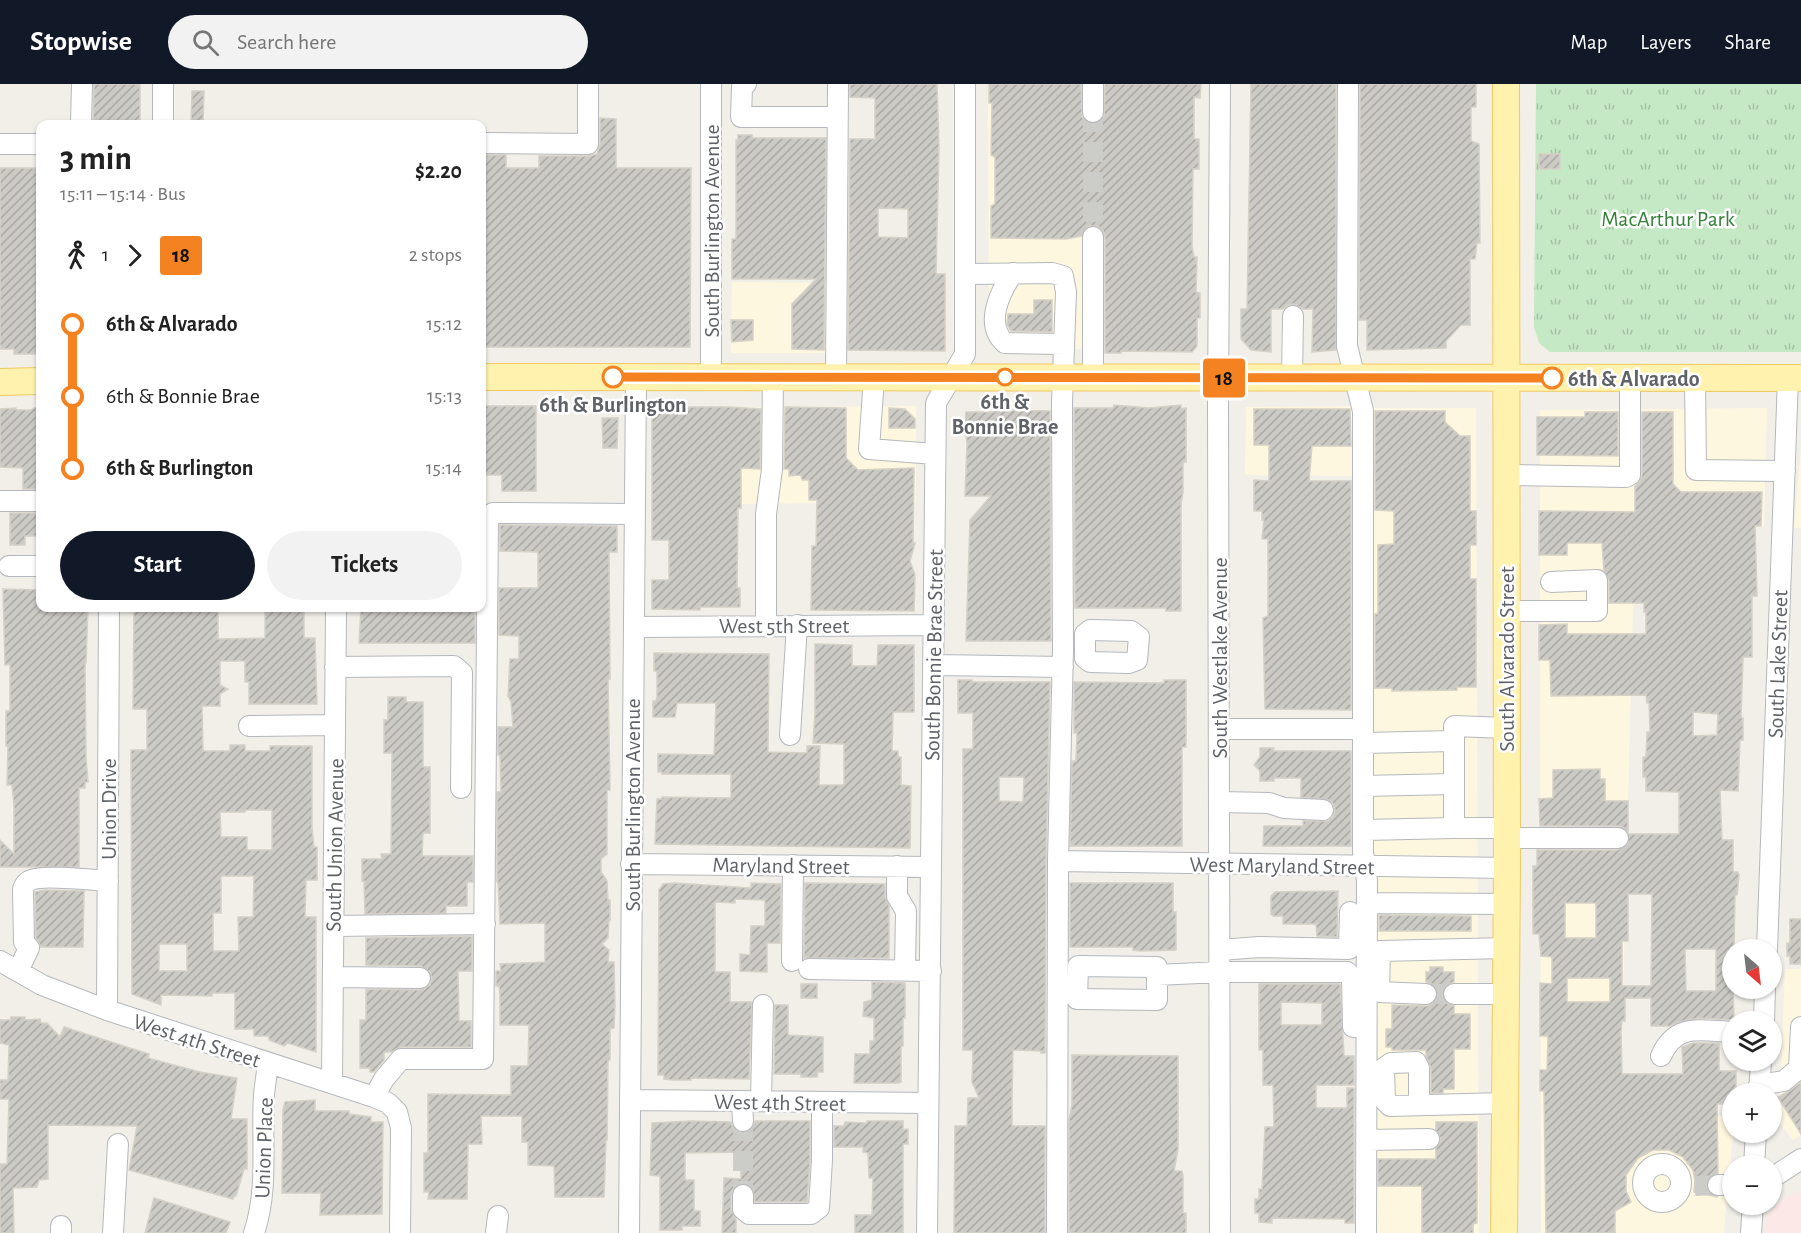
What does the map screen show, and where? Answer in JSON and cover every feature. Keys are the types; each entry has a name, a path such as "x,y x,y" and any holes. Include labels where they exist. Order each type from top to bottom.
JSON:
{"main road":[{"name":"South Alvarado Street","path":"1504,1233 1507,868 1506,84"},
{"path":"486,377 1795,378"},
{"path":"0,382 36,381"}],"street":[{"path":"81,120 82,84"},
{"path":"163,84 163,120"},
{"path":"486,143 588,144 588,84"},
{"name":"South Burlington Avenue","path":"711,84 711,377"},
{"path":"746,84 742,87 741,117 837,117"},
{"path":"836,377 838,84"},
{"name":"South Bonnie Brae Street","path":"927,1233 936,403 965,354 965,84"},
{"path":"1093,84 1093,112"},
{"name":"South Westlake Avenue","path":"1220,84 1220,1233"},
{"path":"1220,950 1258,947 1349,949 1365,866 1363,411 1347,346 1348,84"},
{"path":"0,144 36,144"},
{"path":"1093,237 1093,377"},
{"path":"1013,273 1003,288 997,306 995,327 999,337 1005,343 1064,344"},
{"path":"966,274 1052,273 1063,276 1066,292 1063,377 1063,658 1058,861 1057,1233"},
{"path":"1292,378 1293,316"},
{"name":"South Burlington Avenue","path":"629,1233 636,377"},
{"path":"766,625 766,514 772,469 773,377"},
{"path":"874,377 869,449 935,454"},
{"path":"1506,475 1626,477 1630,475 1630,378"},
{"path":"1695,378 1696,470 1785,471"},
{"name":"South Lake Street","path":"1767,939 1785,471 1795,378"},
{"path":"0,501 36,501"},
{"path":"374,1097 384,1079 401,1059 483,1059 488,519 493,513 634,514"},
{"path":"9,566 36,566"},
{"path":"1506,611 1597,611 1597,580 1551,582"},
{"name":"Union Drive","path":"107,1010 109,612"},
{"name":"South Union Avenue","path":"332,1083 336,612"},
{"path":"790,735 797,625"},
{"name":"West 5th Street","path":"634,627 934,625"},
{"path":"933,665 1063,658 1084,648"},
{"path":"335,667 454,666 462,673 460,788"},
{"path":"249,726 335,725"},
{"path":"1454,828 1454,726 1507,728"},
{"path":"1219,729 1454,741"},
{"path":"1363,786 1454,784"},
{"path":"1220,802 1269,803 1284,808 1323,810"},
{"path":"1364,830 1454,828 1618,838"},
{"name":"West Maryland Street","path":"1058,861 1507,868"},
{"name":"Maryland Street","path":"631,864 930,867"},
{"path":"793,865 801,965 931,971"},
{"path":"897,866 897,896 906,911 905,969"},
{"path":"18,971 29,948 24,942 23,889 29,880 40,878 108,881"},
{"path":"1358,908 1506,904"},
{"path":"1358,908 1366,1140 1366,1233"},
{"path":"906,911 930,912"},
{"path":"334,926 484,924"},
{"path":"1426,994 1380,993 1380,951 1506,948"},
{"name":"West 4th Street","path":"0,961 42,985 107,1010 388,1103 397,1112 400,1128 400,1233"},
{"path":"1157,975 1220,972 1347,972 1352,978 1353,1045"},
{"path":"333,977 420,978"},
{"path":"1454,994 1506,994"},
{"path":"743,1121 752,1101 763,1005"},
{"path":"1778,1083 1784,1081 1798,1068 1801,1027"},
{"path":"1661,1056 1669,1042 1685,1030 1722,1032"},
{"name":"Union Place","path":"254,1233 263,1193 264,1094 268,1063"},
{"name":"West 4th Street","path":"631,1100 928,1103"},
{"path":"743,1195 743,1209 749,1214 811,1214 819,1208 822,1102"},
{"path":"1419,1105 1504,1103"},
{"path":"1366,1140 1429,1139"},
{"path":"113,1233 118,1144"},
{"path":"1782,1171 1801,1159"},
{"path":"1751,1233 1752,1215"}],"shaded area":[{"path":"988,84 1088,84 1086,349 999,348 989,337"},
{"path":"732,282 831,283 830,353 731,353"},
{"path":"916,406 916,502 654,505 653,408"},
{"path":"1357,406 1356,476 1245,475 1246,407"},
{"path":"1369,408 1476,408 1479,1233 1368,1233"},
{"path":"1767,408 1764,527 1635,527 1620,1117 1722,1116 1722,1143 1732,1143 1731,1155 1722,1155 1722,1215 1726,1215 1724,1233 1541,1233 1540,410"},
{"path":"1801,448 1801,528 1794,528"},
{"path":"1785,969 1801,969 1801,1135 1793,1140 1782,1126"},
{"path":"1801,1189 1801,1233 1765,1233 1766,1218 1768,1215 1782,1215 1782,1201"}],"green space":[{"name":"MacArthur Park","path":"1536,84 1801,84 1801,352 1550,352 1539,343 1534,327"}],"building":[{"path":"94,84 140,84 140,120 93,120"},
{"path":"850,84 937,84 939,147 936,274 945,274 945,351 848,350 850,139 875,139 875,98 850,97","holes":["878,208 908,209 908,238 878,237"]},
{"path":"989,84 1081,84 1082,117 1092,124 1104,117 1105,84 1201,84 1200,98 1194,97 1194,139 1199,139 1199,169 1193,169 1192,246 1194,257 1197,257 1196,292 1200,293 1200,318 1197,318 1197,346 1192,352 1121,351 1121,353 1105,353 1105,237 1098,226 1088,226 1081,236 1066,239 991,238 991,206 995,204 995,157 991,155 992,103 989,103"},
{"path":"1251,84 1336,84 1336,350 1312,352 1313,309 1303,309 1294,304 1283,309 1271,309 1271,352 1251,350 1241,339 1241,309 1247,309"},
{"path":"1360,84 1476,84 1476,107 1471,107 1471,141 1479,144 1480,243 1477,243 1475,259 1470,259 1470,325 1461,325 1446,341 1446,348 1367,350 1367,320 1359,320"},
{"path":"192,91 204,91 203,120 191,120"},
{"path":"600,118 616,119 616,168 691,168 690,347 486,347 486,155 506,155 506,168 539,168 539,156 588,156 597,154 600,144"},
{"path":"738,135 752,135 752,138 826,138 824,350 792,349 792,304 816,279 732,279 732,239 736,239 736,140 738,140"},
{"path":"1539,154 1560,154 1560,169 1539,169"},
{"path":"0,168 36,168 36,354 14,354 14,349 0,349"},
{"path":"1034,300 1052,300 1052,332 1011,331 1007,324 1008,314 1034,314"},
{"path":"731,320 753,320 753,340 732,342"},
{"path":"1114,405 1149,408 1181,405 1181,409 1186,408 1186,462 1183,462 1181,503 1181,611 1166,611 1166,608 1075,608 1074,408 1113,408"},
{"path":"486,406 536,406 536,491 502,491 502,475 486,475"},
{"path":"36,407 36,489 23,489 23,468 0,467 0,409 31,410"},
{"path":"658,407 761,409 760,469 741,468 737,588 740,588 740,607 700,607 700,610 652,609 652,580 669,580 669,540 652,540 652,416"},
{"path":"785,407 846,408 846,458 858,470 914,468 913,543 915,543 910,561 915,575 914,611 811,610 812,546 816,546 817,500 809,500 809,480 802,480 801,475 789,476 789,469 784,469"},
{"path":"889,408 905,409 915,419 915,428 889,428"},
{"path":"1254,409 1350,409 1351,446 1312,446 1309,481 1351,481 1351,710 1265,709 1263,618 1268,616 1268,539 1262,539 1264,520 1262,520 1262,511 1254,511 1254,480 1269,481 1269,445 1254,445"},
{"path":"994,410 1050,411 1051,641 966,641 970,520 991,496 965,496 966,412 994,412"},
{"path":"1375,411 1445,411 1445,422 1460,436 1470,436 1470,511 1476,511 1476,545 1470,545 1470,579 1476,579 1476,687 1457,687 1457,690 1392,691 1392,688 1375,688 1378,545 1394,544 1394,511 1375,510"},
{"path":"1585,412 1618,412 1618,456 1537,455 1537,417 1585,417"},
{"path":"1642,412 1673,412 1673,484 1681,492 1762,492 1761,526 1755,526 1757,596 1752,596 1752,657 1743,657 1741,718 1743,718 1743,740 1740,740 1738,791 1720,790 1722,840 1733,840 1733,872 1738,872 1739,875 1737,895 1735,895 1734,939 1722,939 1722,999 1733,999 1734,1011 1722,1011 1722,1019 1699,1018 1670,1026 1651,1026 1651,998 1625,998 1625,1021 1622,1021 1621,1032 1622,1074 1683,1074 1682,1047 1693,1043 1719,1043 1719,1071 1736,1071 1736,1083 1722,1083 1722,1104 1717,1104 1718,1173 1708,1179 1706,1186 1708,1191 1718,1197 1694,1192 1693,1170 1683,1157 1669,1150 1653,1150 1638,1158 1626,1175 1626,1191 1631,1202 1615,1211 1615,1233 1546,1233 1544,1091 1540,1091 1540,1070 1547,1070 1548,1036 1540,1036 1540,983 1552,984 1552,957 1541,956 1539,934 1533,934 1533,866 1537,866 1537,850 1618,850 1628,844 1629,834 1679,834 1679,792 1646,791 1643,757 1646,757 1647,732 1650,732 1649,703 1647,703 1646,695 1551,696 1550,660 1539,660 1539,625 1567,624 1567,634 1646,634 1646,612 1644,612 1644,603 1609,603 1609,580 1604,571 1602,543 1567,543 1567,555 1539,555 1539,511 1635,512 1635,486 1640,482","holes":["1693,712 1718,714 1717,735 1693,736","1628,894 1652,894 1651,986 1622,986 1622,941 1628,941","1565,903 1596,903 1596,938 1565,938","1685,949 1716,949 1716,991 1686,991","1567,978 1610,978 1610,1002 1567,1002"]},
{"path":"602,418 618,418 617,448 603,448"},
{"path":"10,513 36,513 36,536 25,536 25,545 10,545"},
{"path":"500,525 617,526 617,552 609,552 610,790 607,790 607,854 601,859 601,872 607,881 608,900 610,900 608,938 602,944 609,950 608,962 614,962 615,1005 614,1028 610,1029 610,1060 608,1060 604,1197 555,1197 554,1166 528,1165 528,1142 522,1142 522,1116 481,1116 482,1144 468,1144 467,1199 428,1199 429,1192 424,1192 424,1153 428,1153 428,1094 511,1095 511,1066 528,1066 529,1025 500,1025 500,995 499,986 496,986 496,971 501,971 500,964 545,962 545,923 500,924 497,882 497,792 501,792 498,727 513,727 511,702 508,696 510,659 519,659 519,636 499,635 499,588 538,588 538,552 500,551"},
{"path":"3,589 36,590 36,612 88,612 85,663 88,782 85,782 85,788 79,788 79,867 0,867 0,840 14,854 14,806 12,785 7,785 8,746 6,746 6,711 10,711 10,664 5,665"},
{"path":"134,612 218,612 218,639 265,638 265,612 304,612 304,638 315,638 317,704 249,704 249,682 245,682 245,661 220,661 220,685 228,689 220,694 220,706 202,706 203,751 230,751 230,745 245,745 245,751 270,751 270,746 312,746 312,828 314,847 317,847 317,880 306,880 305,917 316,917 316,1052 288,1043 284,1046 269,1040 269,1036 254,1036 254,1029 235,1029 235,993 212,993 212,996 161,995 161,1005 132,994 131,750 147,750 147,709 133,709","holes":["272,810 272,850 247,850 247,837 221,837 220,812","221,876 254,876 253,917 238,917 239,951 213,951 213,913 221,913","159,944 187,944 187,971 159,971"]},
{"path":"361,612 475,612 475,643 359,643"},
{"path":"815,644 852,645 852,666 877,666 878,645 914,645 914,712 893,712 892,751 898,751 898,757 901,757 901,785 911,786 910,848 655,844 657,799 662,799 662,797 731,798 731,774 662,774 658,772 658,754 714,755 716,703 677,703 675,717 653,717 653,701 656,701 657,697 654,653 769,654 768,752 807,753 807,746 820,746 819,785 844,785 844,744 813,743"},
{"path":"958,680 1050,682 1045,1053 1013,1050 1012,1098 1012,1126 1045,1126 1045,1233 954,1233 955,1126 967,1126 968,1098 979,1098 972,1082 973,1050 963,1050 963,749 973,749 973,713 958,713","holes":["999,777 1024,777 1023,802 999,801"]},
{"path":"1164,680 1186,680 1186,747 1182,747 1182,846 1070,846 1072,761 1076,761 1077,733 1074,733 1074,682 1164,683"},
{"path":"388,697 406,697 406,702 423,702 423,767 430,767 430,833 423,833 422,856 473,856 473,882 467,882 467,906 446,906 446,913 365,914 362,859 382,859 381,854 391,854 392,753 384,753 384,720 388,720"},
{"path":"1260,748 1274,748 1273,751 1351,751 1351,846 1263,846 1264,826 1303,826 1303,821 1328,821 1333,817 1335,810 1329,800 1301,797 1301,778 1274,778 1274,781 1260,781 1260,771 1254,765 1260,757"},
{"path":"1600,769 1600,779 1605,779 1605,801 1628,801 1628,832 1618,826 1540,826 1539,799 1553,798 1553,770"},
{"path":"751,883 781,884 780,943 767,943 767,972 740,971 740,954 750,955 751,926 765,926 765,900 735,899 735,903 715,902 715,972 730,972 730,1002 752,1002 749,1079 672,1080 664,1079 664,1075 658,1075 659,890 663,884 751,888"},
{"path":"805,883 885,884 885,897 889,906 889,958 804,958"},
{"path":"1070,883 1173,883 1176,950 1140,951 1133,950 1133,947 1070,947"},
{"path":"44,890 84,891 83,947 41,947 36,938 35,892"},
{"path":"1338,891 1337,937 1317,936 1316,924 1283,924 1283,916 1271,914 1271,896 1275,892"},
{"path":"1379,915 1471,916 1471,931 1379,931"},
{"path":"1790,919 1801,919 1801,964 1790,964 1790,956 1787,956 1787,943 1790,943"},
{"path":"472,936 472,971 458,971 459,1021 471,1021 471,1047 401,1047 391,1052 384,1052 384,1060 374,1072 370,1072 370,1068 360,1068 360,1020 366,1020 366,989 420,990 430,985 432,979 430,972 421,966 366,965 366,938"},
{"path":"1430,967 1443,967 1443,972 1454,972 1454,982 1443,989 1443,999 1454,1006 1454,1014 1470,1014 1470,1049 1454,1049 1454,1089 1443,1089 1443,1093 1431,1093 1431,1068 1426,1050 1392,1050 1392,1047 1386,1047 1386,1029 1392,1029 1392,1005 1426,1006 1436,1000 1438,994 1436,988 1426,982 1426,972 1430,972"},
{"path":"872,982 905,983 905,1018 903,1018 901,1082 899,1083 854,1083 855,1054 870,1054 870,1041 874,1041 874,1018 863,1016 864,1002 872,1000"},
{"path":"801,984 817,984 817,998 801,998"},
{"path":"1259,984 1340,984 1344,1056 1354,1056 1354,1085 1316,1085 1316,1108 1347,1108 1347,1088 1354,1088 1354,1223 1345,1223 1345,1219 1272,1218 1272,1223 1259,1222 1259,1213 1255,1213 1255,1199 1259,1199 1259,1189 1262,1189 1265,1127 1274,1127 1273,1085 1263,1085 1263,1050 1259,1050","holes":["1281,1002 1322,1003 1322,1025 1281,1025"]},
{"path":"775,1005 788,1005 788,1035 823,1037 823,1072 818,1072 817,1077 801,1077 801,1074 774,1074"},
{"path":"11,1017 25,1017 25,1020 40,1019 41,1023 47,1023 60,1037 64,1027 149,1054 148,1058 200,1072 237,1078 231,1119 247,1119 247,1169 244,1169 236,1196 233,1199 129,1170 137,1126 48,1125 48,1179 39,1180 37,1187 13,1188 14,1233 0,1233 0,1164 7,1164 9,1099 0,1099 0,1080 8,1080 9,1045 0,1043 0,1020 11,1020"},
{"path":"1072,1055 1178,1056 1178,1149 1174,1171 1182,1171 1183,1175 1183,1213 1186,1213 1186,1233 1069,1233 1069,1120 1072,1105"},
{"path":"1801,1082 1801,1134 1782,1103 1782,1095"},
{"path":"315,1100 315,1111 349,1111 349,1114 371,1117 371,1122 383,1122 382,1214 320,1215 321,1193 282,1193 285,1102"},
{"path":"755,1121 810,1121 807,1202 755,1202 753,1189 748,1184 738,1184 731,1195 731,1209 736,1219 736,1233 722,1233 724,1178 741,1179 741,1152 685,1153 685,1180 694,1180 694,1211 700,1211 700,1226 682,1226 682,1230 660,1230 660,1176 650,1175 652,1123 731,1122 733,1128 743,1133 750,1131"},
{"path":"867,1121 903,1121 903,1130 908,1129 908,1144 903,1144 903,1233 855,1233 855,1215 872,1215 873,1178 869,1178 868,1153 863,1152 863,1147 834,1147 834,1126 844,1126 845,1122 867,1123"},
{"path":"1436,1122 1477,1122 1477,1223 1473,1224 1473,1233 1422,1233 1422,1186 1378,1186 1378,1159 1436,1159 1436,1148 1441,1139 1436,1130"},
{"path":"154,1198 230,1222 226,1233 145,1233"}],"tunnel":[{"path":"1093,112 1093,237"},
{"path":"1426,994 1454,994"},
{"path":"743,1121 743,1195"},
{"path":"1695,1186 1718,1185"}],"bus line":[{"name":"18","path":"613,377 1552,378"}],"place":[{"name":"6th & Burlington","path":"613,377"},
{"name":"6th & Bonnie Brae","path":"1005,377"},
{"name":"6th & Alvarado","path":"1552,378"}]}
